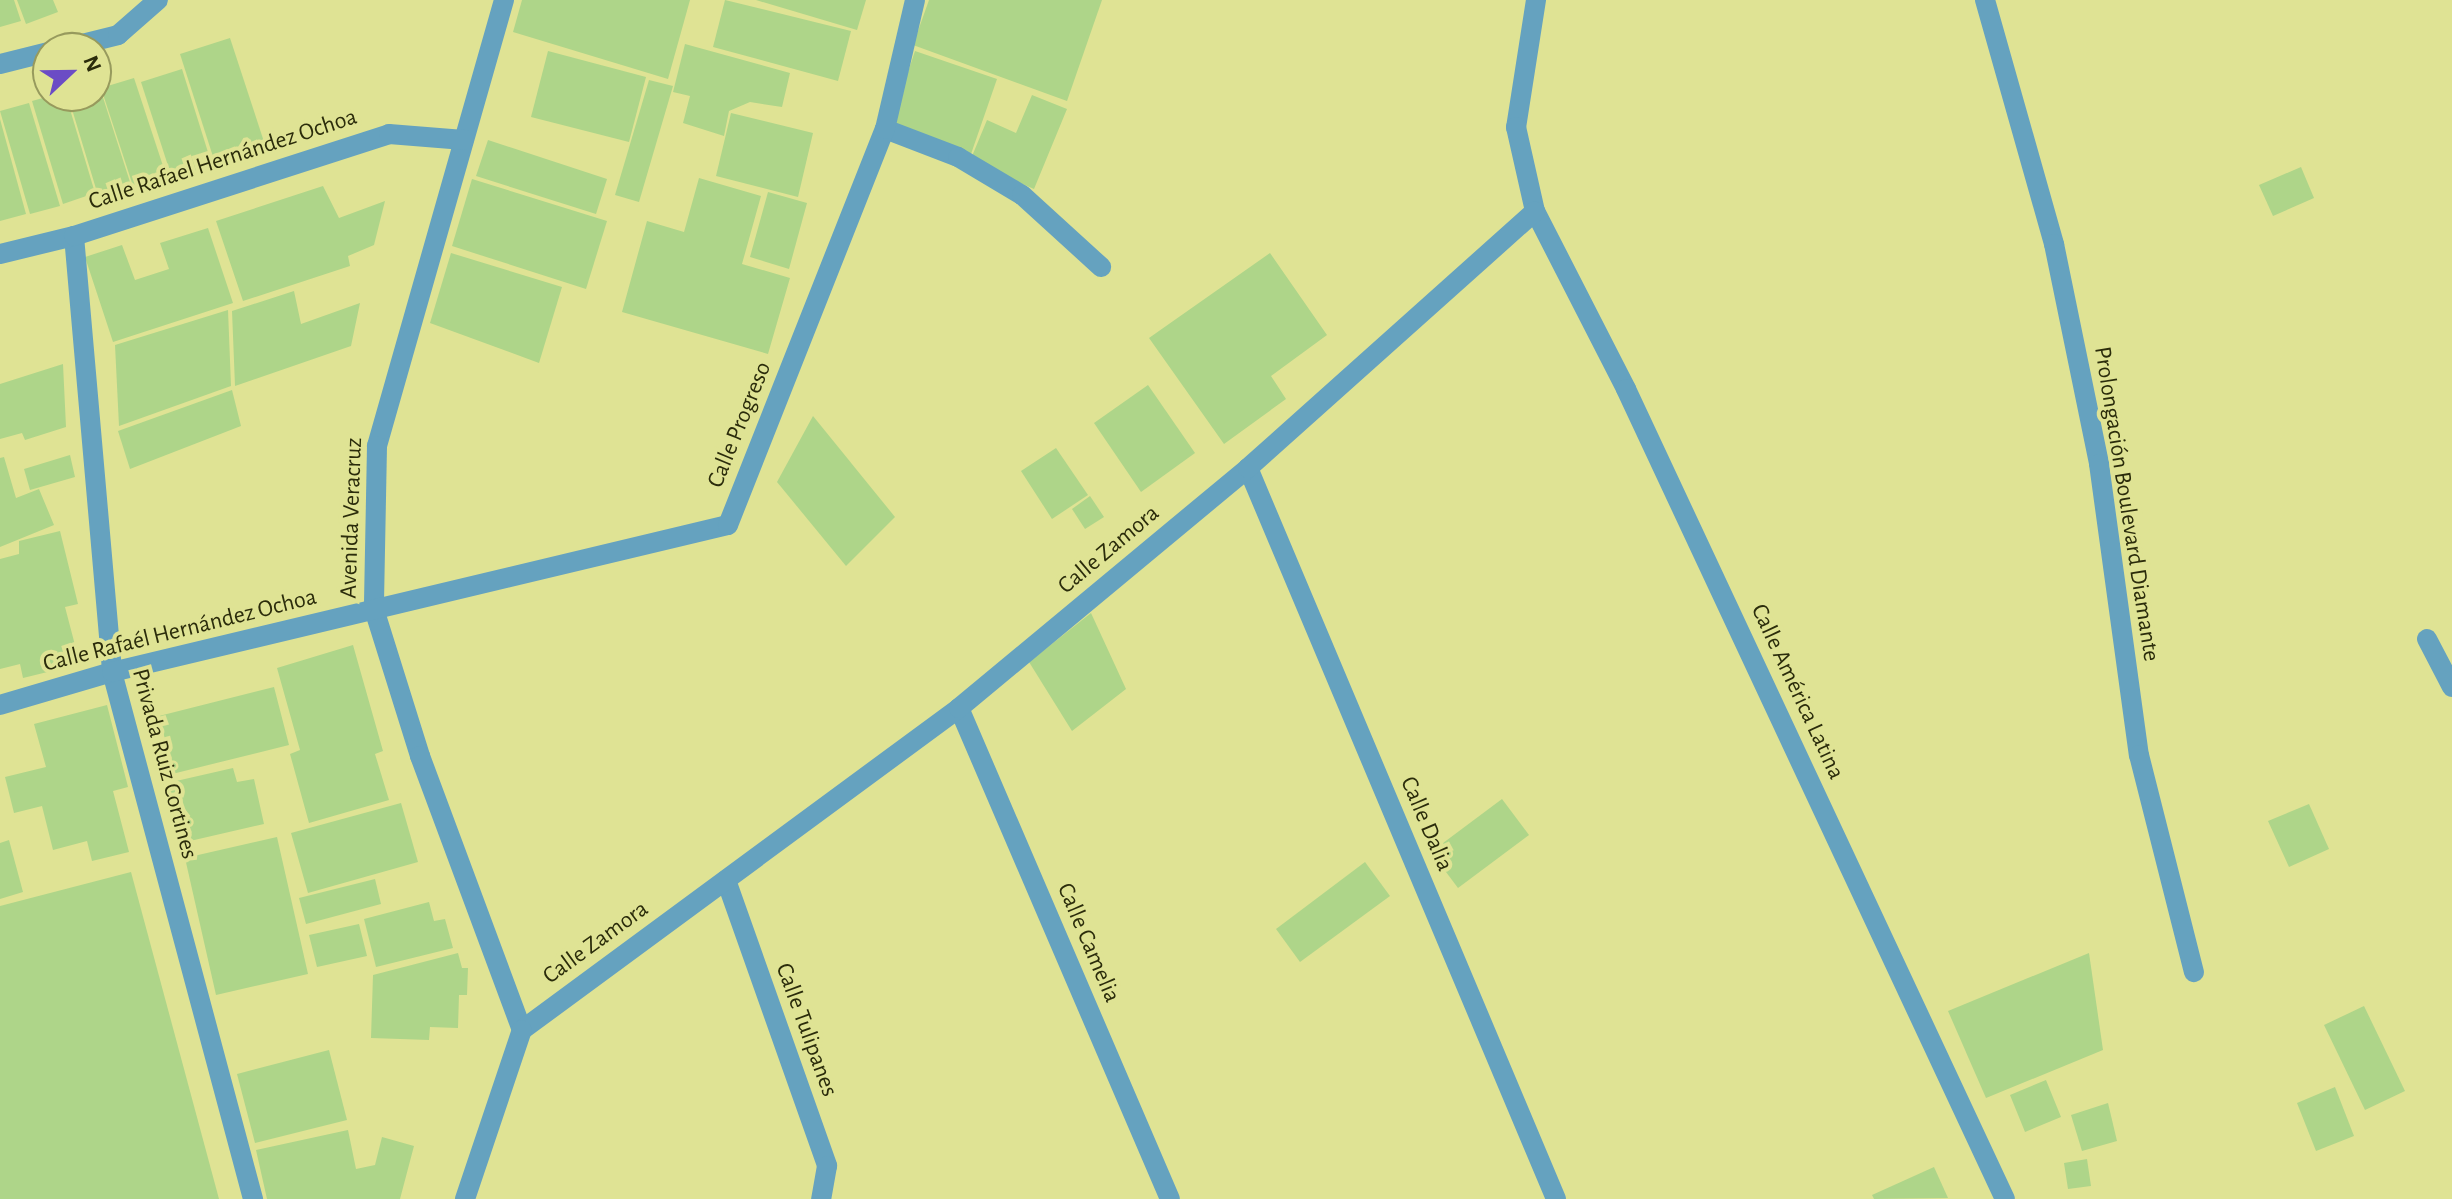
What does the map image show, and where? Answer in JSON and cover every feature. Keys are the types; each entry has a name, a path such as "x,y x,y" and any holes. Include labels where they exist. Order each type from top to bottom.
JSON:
{"street":[{"path":"112,36 118,35 158,0"},
{"name":"Avenida Veracruz","path":"504,0 377,446 374,609 420,756 522,1030"},
{"name":"Calle Progreso","path":"374,609 728,525 885,129 915,0"},
{"path":"1535,211 1516,127 1536,0"},
{"name":"Prolongación Boulevard Diamante","path":"1985,0 2054,244 2099,464 2139,755 2194,972"},
{"path":"0,64 32,56"},
{"path":"885,129 958,157 1022,195 1101,267"},
{"name":"Calle Rafael Hernández Ochoa","path":"0,254 74,236 389,134 464,140"},
{"name":"Calle Zamora","path":"522,1030 959,708 1248,468 1535,211"},
{"name":"Calle América Latina","path":"1535,211 1626,389 2005,1199"},
{"name":"Privada Ruiz Cortines","path":"74,236 112,672 253,1199"},
{"name":"Calle Dalia","path":"1248,468 1556,1199"},
{"name":"Calle Rafaél Hernández Ochoa","path":"0,705 112,672 374,609"},
{"path":"2427,639 2452,687"},
{"name":"Calle Camelia","path":"959,708 1170,1199"},
{"name":"Calle Tulipanes","path":"726,880 827,1166 821,1199"},
{"path":"465,1199 522,1030"}],"building":[{"path":"0,0 14,0 21,21 0,27"},
{"path":"17,0 53,0 58,12 26,24"},
{"path":"522,0 690,0 668,79 513,32"},
{"path":"725,0 851,31 838,81 713,47"},
{"path":"756,0 866,0 857,30"},
{"path":"929,0 1102,0 1067,101 913,45"},
{"path":"230,38 268,154 217,169 180,54"},
{"path":"685,44 790,73 782,107 750,102 729,111 724,136 683,123 690,96 673,92"},
{"path":"548,51 646,77 629,142 531,117"},
{"path":"915,51 997,79 971,154 890,126"},
{"path":"182,69 212,165 172,178 141,82"},
{"path":"134,78 166,175 133,186 109,112 112,112 112,85"},
{"path":"649,80 673,86 639,202 615,195"},
{"path":"1032,95 1067,109 1034,189 970,161 987,120 1016,133"},
{"path":"29,103 60,206 30,214 0,111"},
{"path":"35,112 71,112 95,193 63,204"},
{"path":"73,112 108,112 130,182 97,192"},
{"path":"731,113 813,133 798,197 716,176"},
{"path":"0,119 26,214 0,221"},
{"path":"488,140 607,179 596,214 476,176"},
{"path":"2301,167 2314,198 2273,216 2259,185"},
{"path":"699,178 761,196 742,264 790,278 768,354 622,312 647,221 684,232"},
{"path":"472,179 607,221 586,289 452,246"},
{"path":"323,186 339,218 385,201 374,245 348,256 350,266 243,301 216,221"},
{"path":"768,192 807,203 789,269 750,257"},
{"path":"208,228 233,303 113,342 85,257 122,245 135,280 169,269 160,243"},
{"path":"451,253 562,287 539,363 430,323"},
{"path":"1270,253 1327,335 1271,376 1286,399 1224,444 1149,338"},
{"path":"294,291 301,324 360,303 351,346 235,386 232,311"},
{"path":"228,310 231,386 119,426 115,345"},
{"path":"63,364 66,427 25,440 22,433 0,439 0,384"},
{"path":"1148,385 1195,453 1141,492 1094,423"},
{"path":"232,390 241,426 130,469 118,431"},
{"path":"813,416 895,517 846,566 777,482"},
{"path":"1056,448 1088,495 1052,519 1021,471"},
{"path":"70,455 75,477 30,490 24,469"},
{"path":"4,457 16,498 39,489 54,525 0,547 0,458"},
{"path":"1090,496 1104,517 1085,529 1072,509"},
{"path":"60,531 78,604 65,607 80,664 23,678 20,664 0,669 0,559 19,554 19,541"},
{"path":"1091,613 1126,689 1072,731 1029,662"},
{"path":"353,645 383,751 375,754 389,800 309,823 290,754 300,750 277,668"},
{"path":"274,687 289,745 164,776 157,749 167,747 159,716"},
{"path":"107,705 128,787 113,791 129,852 92,861 87,841 53,850 42,806 14,813 5,777 46,767 34,724"},
{"path":"233,768 237,782 254,779 264,824 177,844 163,784"},
{"path":"1502,799 1529,835 1458,888 1431,852"},
{"path":"401,803 418,862 308,893 291,833"},
{"path":"2309,804 2329,849 2289,867 2268,821"},
{"path":"277,837 308,974 216,995 185,858"},
{"path":"9,840 23,892 0,899 0,843"},
{"path":"1365,862 1390,896 1300,962 1276,929"},
{"path":"131,872 219,1199 0,1199 0,906"},
{"path":"375,879 381,904 306,924 299,898"},
{"path":"429,902 434,921 445,919 453,948 376,967 364,919"},
{"path":"359,924 367,956 317,967 309,935"},
{"path":"458,953 462,968 468,968 467,995 459,995 458,1028 430,1027 429,1040 371,1038 373,975"},
{"path":"2089,953 2103,1050 1986,1098 1948,1011"},
{"path":"2364,1006 2405,1091 2365,1110 2324,1025"},
{"path":"329,1050 347,1120 255,1143 237,1074"},
{"path":"2046,1080 2061,1117 2025,1132 2010,1095"},
{"path":"2335,1087 2354,1136 2316,1151 2297,1103"},
{"path":"2108,1103 2117,1141 2082,1151 2071,1115"},
{"path":"348,1130 356,1169 375,1165 382,1137 414,1146 400,1199 267,1199 256,1150"},
{"path":"2087,1159 2091,1186 2068,1189 2064,1163"},
{"path":"1934,1167 1948,1198 1874,1199 1872,1195"}]}
